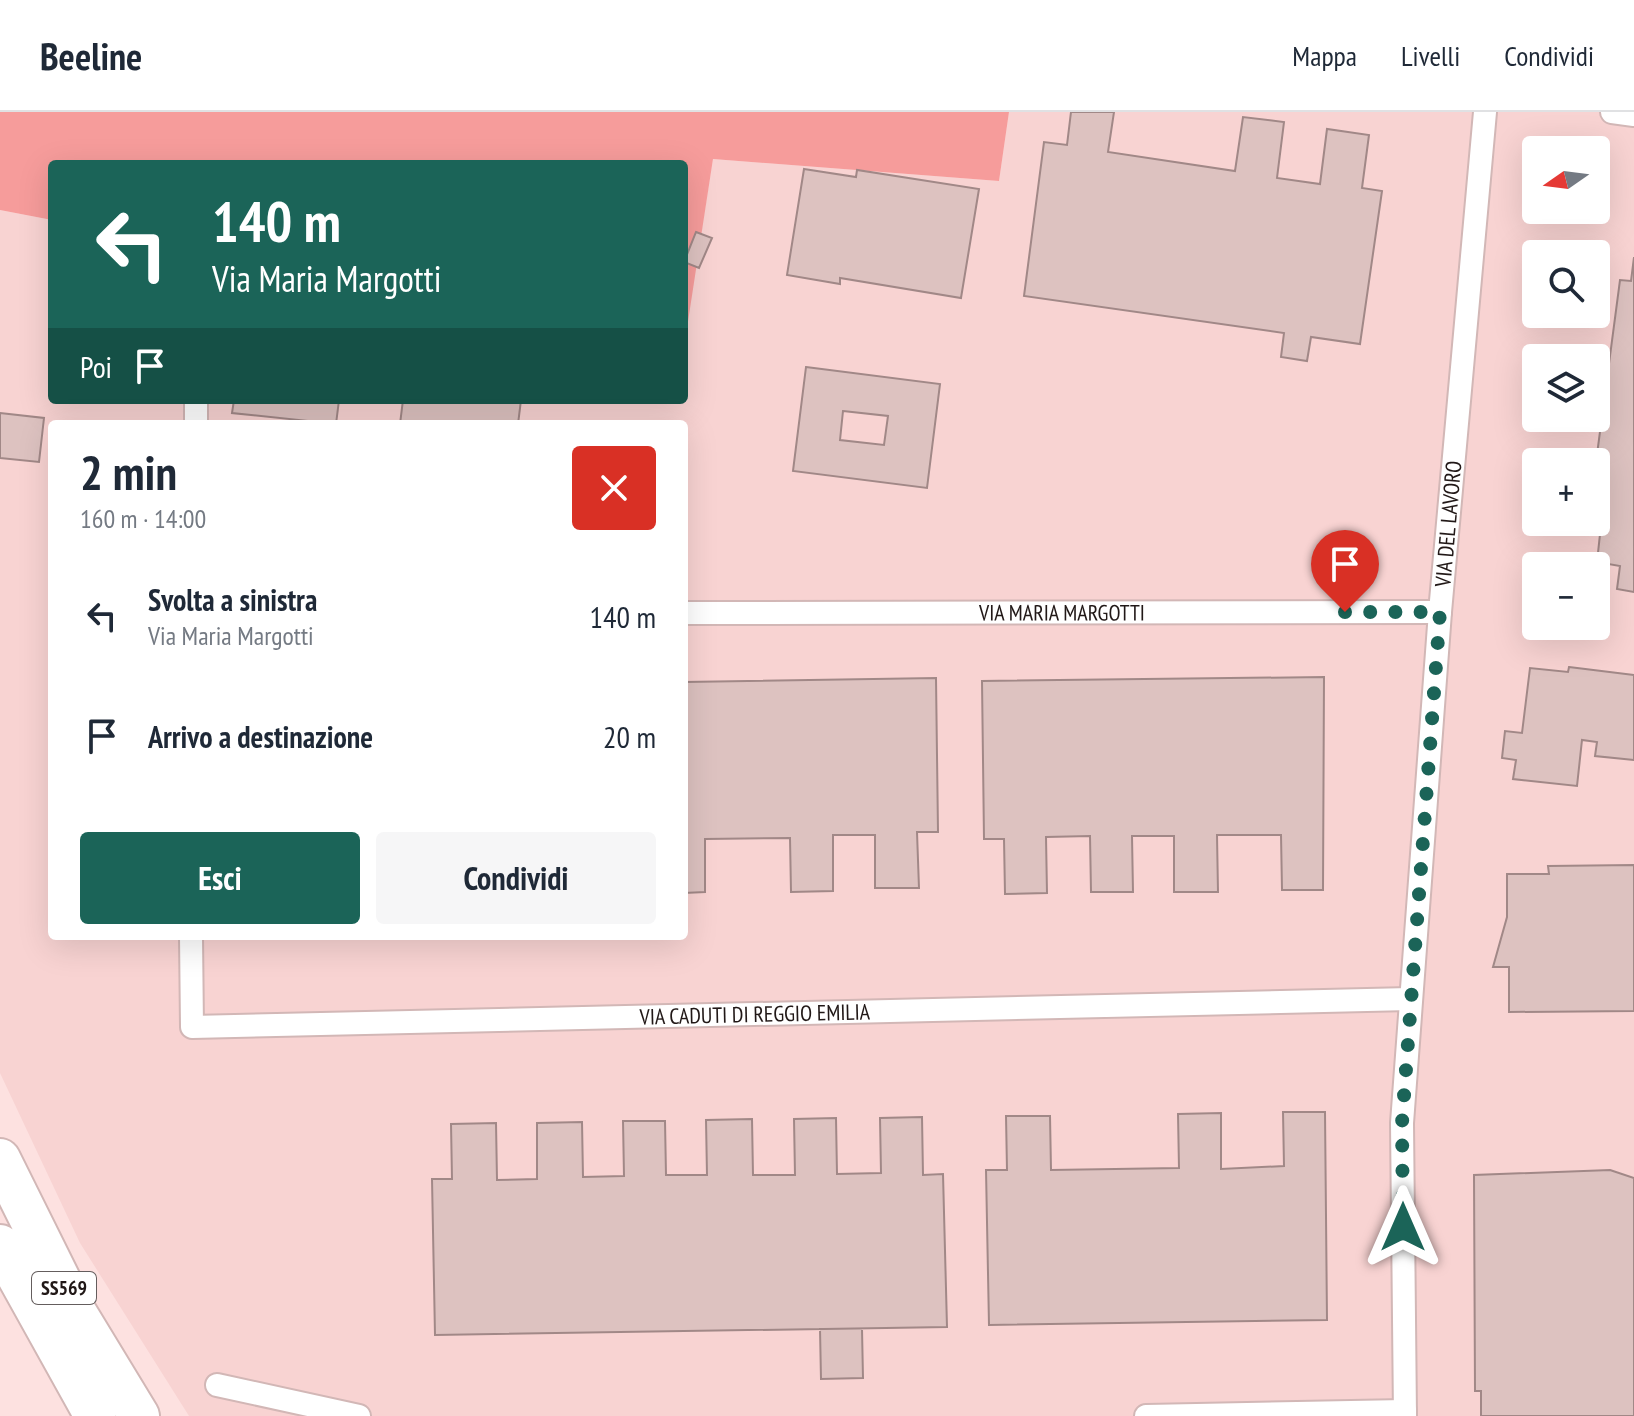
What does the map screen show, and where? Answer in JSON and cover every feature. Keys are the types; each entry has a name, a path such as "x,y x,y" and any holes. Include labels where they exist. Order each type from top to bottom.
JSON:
{"highway":[{"name":"SS569","path":"0,1159 77,1314 138,1414"},
{"name":"SS569","path":"0,1245 95,1416"}],"street":[{"name":"VIA DEL LAVORO","path":"1405,1413 1402,1123 1440,612 1485,112"},
{"path":"1612,112 1634,115"},
{"name":"VIA MARIA MARGOTTI","path":"688,613 1440,612"},
{"name":"VIA CADUTI DI REGGIO EMILIA","path":"191,940 192,1027 1410,999"},
{"path":"217,1385 359,1416"},
{"path":"1146,1416 1405,1413"}],"shaded area":[{"path":"0,112 1009,112 999,181 713,159 688,322 688,160 48,160 48,219 0,210"},
{"path":"1009,112 1634,112 1634,1416 189,1416 80,1243 0,1073 0,210 48,219 48,404 688,404 688,316 713,159 999,181"}],"building":[{"path":"1071,112 1114,112 1108,152 1235,171 1243,117 1284,122 1277,178 1320,184 1327,129 1369,135 1362,188 1382,191 1360,344 1311,337 1307,361 1281,357 1284,333 1024,296 1044,142 1067,145"},
{"path":"804,169 856,177 857,170 979,189 961,298 840,278 840,284 787,275"},
{"path":"696,232 712,238 699,268 688,264 688,252"},
{"path":"1634,257 1634,592 1617,589 1620,566 1610,564 1610,552 1598,552 1600,536 1610,536 1610,448 1598,448 1600,432 1610,432 1610,356 1620,280 1631,281"},
{"path":"806,367 940,384 927,488 793,471","holes":["843,411 888,416 884,445 840,440"]},
{"path":"233,404 338,404 336,420 298,420 232,413"},
{"path":"402,404 520,404 518,420 400,420"},
{"path":"0,413 44,418 39,462 0,458"},
{"path":"1569,667 1634,675 1634,760 1595,756 1597,742 1582,740 1577,786 1513,779 1516,760 1502,758 1505,731 1522,733 1530,668 1568,672"},
{"path":"1324,677 1323,890 1282,890 1281,835 1217,835 1218,892 1174,892 1174,836 1132,836 1133,892 1091,892 1090,836 1046,837 1047,893 1005,894 1004,839 984,839 982,681"},
{"path":"936,678 938,832 917,832 919,888 875,888 875,835 833,835 833,891 791,892 790,838 705,839 705,892 688,893 688,682"},
{"path":"1634,865 1634,1011 1509,1012 1509,967 1493,967 1507,917 1507,874 1549,874 1548,866"},
{"path":"1283,1112 1325,1112 1327,1320 989,1325 986,1170 1007,1170 1006,1116 1050,1116 1051,1170 1179,1168 1178,1114 1221,1113 1221,1169 1284,1166"},
{"path":"922,1117 923,1175 943,1174 947,1327 435,1335 432,1179 452,1179 451,1124 496,1123 497,1180 537,1179 537,1123 582,1122 583,1177 624,1176 623,1121 665,1121 666,1175 707,1175 706,1120 752,1119 753,1175 795,1175 794,1119 836,1118 837,1174 881,1173 880,1118"},
{"path":"1610,1170 1634,1178 1634,1416 1481,1416 1481,1391 1475,1391 1474,1175"},
{"path":"820,1329 862,1329 863,1378 821,1379"}],"route":[{"path":"1345,612 1440,612 1402,1123 1403,1227"}]}
